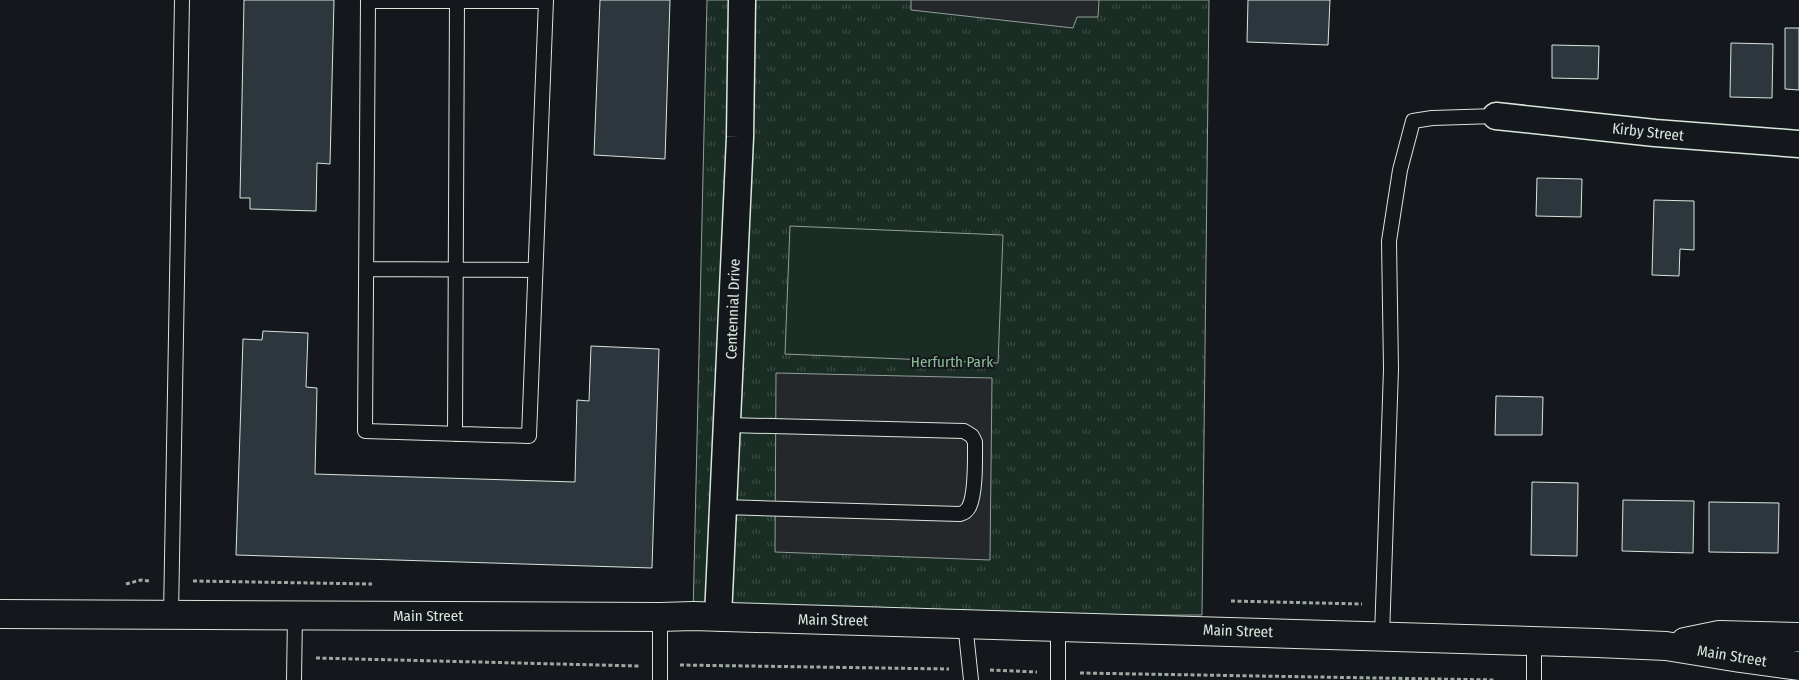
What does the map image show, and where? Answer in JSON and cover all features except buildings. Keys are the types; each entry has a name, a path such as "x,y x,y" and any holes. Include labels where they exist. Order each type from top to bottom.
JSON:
{"street":[{"name":"Centennial Drive","path":"718,617 740,137 742,0"},
{"name":"Kirby Street","path":"1496,116 1655,133 1799,144"},
{"name":"Main Street","path":"0,614 718,617 965,623 1534,640 1666,646 1799,666"},
{"name":"Main Street","path":"1666,646 1719,635 1799,637"}],"lane":[{"path":"171,615 182,0"},
{"path":"546,0 529,436 365,431 368,1 457,1 546,0"},
{"path":"455,434 457,1"},
{"path":"1382,636 1391,369 1389,241 1400,170 1413,121 1432,118 1496,116"},
{"path":"366,270 535,270"},
{"path":"724,507 960,514 966,513 973,498 975,442 972,436 964,431 728,425"},
{"path":"294,680 295,615"},
{"path":"660,618 660,680"},
{"path":"965,623 970,675"},
{"path":"1058,626 1058,676"},
{"path":"1534,640 1534,680"}],"path":[{"path":"294,658 970,675 1495,680"}],"green space":[{"name":"Herfurth Park","path":"707,0 1209,0 1202,615 693,616"},
{"path":"790,226 1003,235 998,363 785,354"}],"shaded area":[{"path":"911,0 1099,0 1098,17 1077,17 1073,28 911,10"},
{"path":"776,373 992,378 990,560 775,552"}]}
